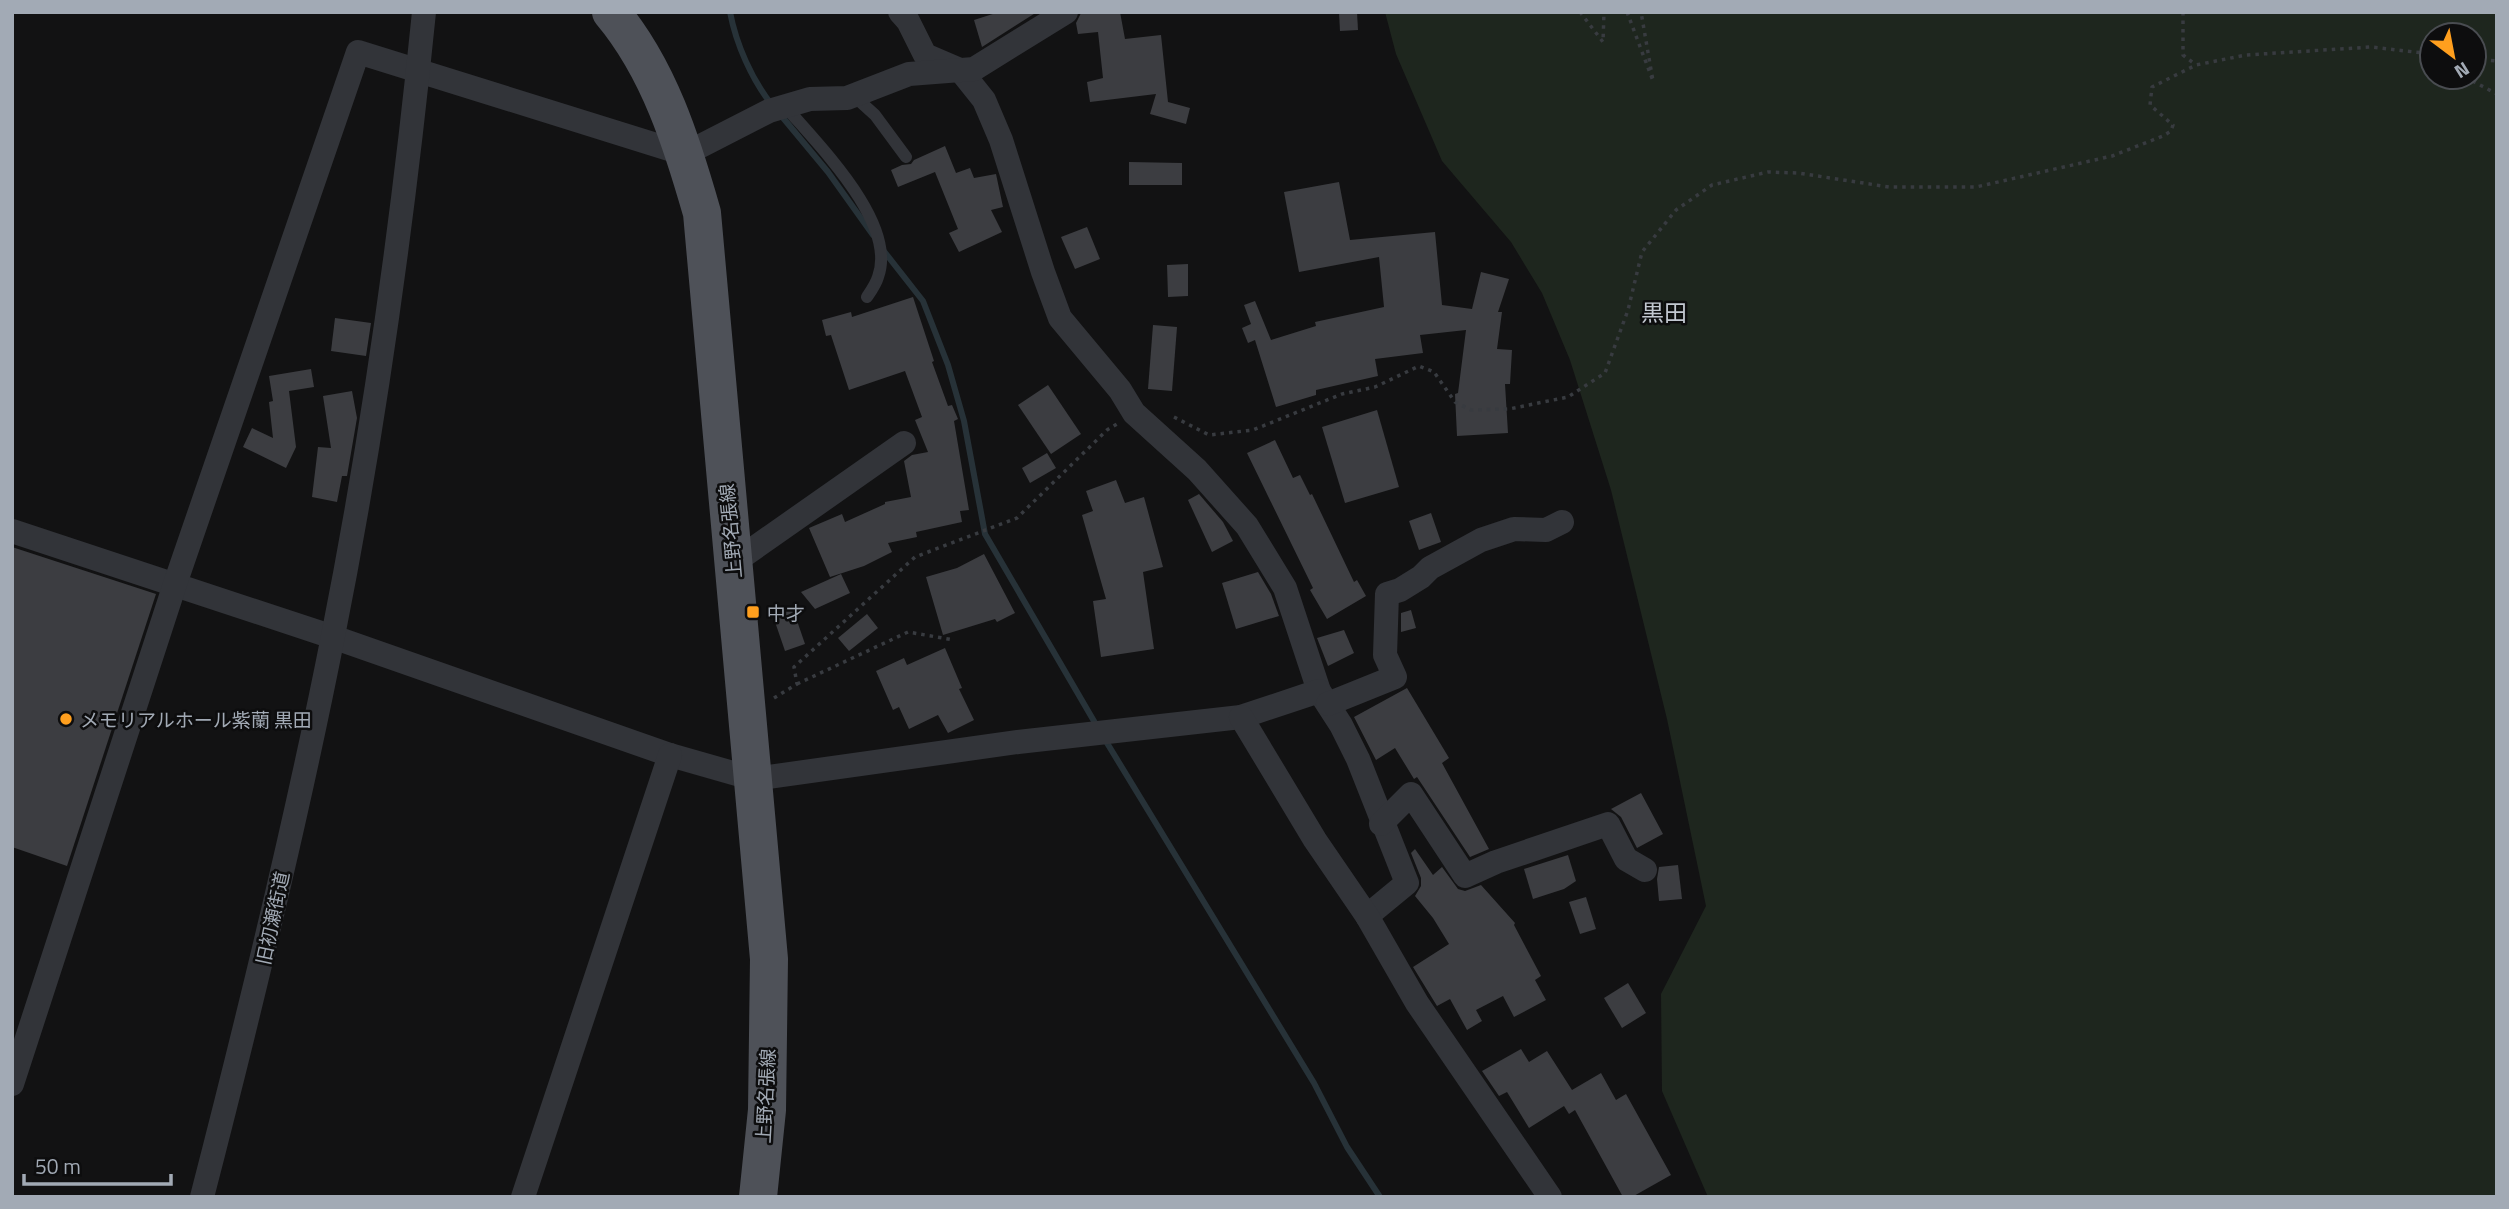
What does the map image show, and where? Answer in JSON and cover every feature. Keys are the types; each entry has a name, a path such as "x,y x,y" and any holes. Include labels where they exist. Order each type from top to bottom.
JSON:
{"main road":[{"name":"上野名張線","path":"611,12 629,37 663,96 685,154 702,212 769,959 767,1110 758,1197"}],"street":[{"name":"旧初瀬街道","path":"202,1197 260,975 333,637 371,424 408,159 425,12"},
{"path":"900,12 908,21 925,55 960,70 984,100 1001,140 1060,318 1120,390 1134,414 1197,470 1247,526 1285,588 1324,697 1342,725 1407,883 1367,916"},
{"path":"12,1084 175,584 358,52 685,154 777,109 810,99 847,98 909,74 974,69 1066,12"},
{"path":"733,563 904,443"},
{"path":"12,531 333,637 670,755 754,779 1101,732 1241,717 1395,677 1385,655 1387,594 1401,590 1430,568 1481,540 1514,529 1546,530 1562,522"},
{"path":"1241,717 1315,840 1367,916 1417,1003 1550,1197"},
{"path":"523,1197 670,755"},
{"path":"1381,824 1411,794 1465,876 1496,862 1608,824 1626,859 1645,870"}],"lane":[{"path":"854,96 875,115 906,157"},
{"path":"777,109 841,173 869,211 876,226 880,255 879,276 867,297"}],"path":[{"path":"1580,12 1603,42 1604,12"},
{"path":"1628,12 1653,81 1641,12"},
{"path":"2183,12 2183,55 2196,65"},
{"path":"797,684 794,667 915,557 1017,518 1107,430 1134,414 1170,416 1209,435 1253,430 1342,394 1375,387 1419,366 1434,372 1455,402 1471,410 1509,409 1568,397 1605,373 1628,310 1642,252 1676,210 1712,185 1768,172 1798,173 1889,187 1976,187 2112,156 2171,131 2174,125 2171,121 2150,105 2152,87 2196,65 2246,55 2371,47 2418,52"},
{"path":"746,714 797,684 908,632 954,640"}],"shaded area":[{"path":"1385,12 2497,12 2497,1197 1708,1197 1662,1091 1661,994 1706,906 1667,719 1611,490 1570,360 1542,293 1511,242 1442,161 1396,54"}],"building":[{"path":"999,12 1037,12 982,47 974,20"},
{"path":"1120,12 1125,39 1161,35 1168,102 1190,108 1186,124 1150,114 1156,94 1090,102 1087,82 1103,78 1098,32 1078,34 1076,23 1081,13"},
{"path":"1339,12 1357,12 1358,30 1340,31"},
{"path":"945,146 956,173 970,168 974,178 996,174 1003,207 991,210 1002,232 959,252 949,233 958,229 935,172 898,187 891,170 911,164 914,160"},
{"path":"1129,162 1182,163 1182,185 1129,185"},
{"path":"1339,182 1350,240 1435,232 1442,305 1472,309 1481,272 1509,279 1498,312 1502,312 1497,349 1512,350 1510,384 1505,384 1508,433 1457,436 1455,394 1458,393 1466,330 1420,335 1423,353 1375,359 1378,376 1316,390 1316,395 1276,407 1255,340 1248,343 1242,328 1251,324 1244,305 1255,301 1271,340 1316,326 1315,322 1384,307 1379,257 1299,272 1284,192"},
{"path":"1087,227 1100,259 1075,269 1061,237"},
{"path":"1188,264 1188,296 1168,297 1167,265"},
{"path":"913,297 948,406 952,405 958,419 954,421 969,510 960,511 962,522 916,532 917,537 888,543 892,552 864,566 830,577 809,528 842,514 845,522 885,502 911,497 904,461 912,455 928,452 915,420 922,417 905,371 849,390 831,335 826,336 822,320 851,312 852,317"},
{"path":"335,318 371,323 366,356 331,351"},
{"path":"1153,325 1177,327 1172,391 1148,389"},
{"path":"311,369 314,387 289,391 296,447 286,468 243,447 252,428 273,438 269,402 273,401 269,376"},
{"path":"1048,385 1081,434 1051,454 1018,405"},
{"path":"352,391 357,418 347,476 342,476 337,502 312,497 318,447 331,448 323,396"},
{"path":"1377,410 1399,487 1345,503 1322,427"},
{"path":"1275,440 1293,478 1300,475 1310,495 1312,494 1354,582 1357,580 1366,596 1327,619 1310,590 1313,588 1247,453"},
{"path":"1047,453 1056,468 1030,483 1022,468"},
{"path":"1116,480 1125,503 1144,497 1163,567 1143,572 1154,649 1101,657 1093,601 1106,599 1082,515 1093,511 1086,491"},
{"path":"1199,494 1223,522 1233,541 1212,552 1188,500"},
{"path":"1431,513 1441,542 1419,550 1409,521"},
{"name":"メモリアルホール紫蘭 黒田","path":"12,547 156,594 67,866 12,847"},
{"path":"984,554 1015,613 997,622 995,619 943,635 926,577 957,568"},
{"path":"1258,572 1271,594 1279,616 1236,629 1222,583"},
{"path":"841,574 850,593 815,609 801,592"},
{"path":"793,609 805,644 785,651 773,616"},
{"path":"1411,610 1416,628 1401,632 1401,613"},
{"path":"867,614 878,628 849,651 838,638"},
{"path":"1344,630 1354,653 1328,666 1317,638"},
{"path":"945,648 962,688 959,689 974,720 948,733 938,715 909,729 899,707 893,710 876,671 904,658 907,665"},
{"path":"1407,688 1449,758 1442,763 1489,849 1470,857 1395,748 1376,760 1354,717"},
{"path":"1641,793 1663,834 1637,848 1621,817 1611,809"},
{"path":"1415,849 1433,875 1442,867 1458,889 1465,891 1481,885 1515,923 1541,976 1535,980 1546,1000 1514,1017 1503,996 1476,1010 1482,1021 1467,1030 1450,999 1437,1006 1413,967 1449,944 1415,896 1421,886 1421,878 1411,853"},
{"path":"1568,855 1576,881 1564,889 1533,899 1524,869"},
{"path":"1678,865 1682,899 1659,901 1659,867"},
{"path":"1586,897 1596,929 1580,934 1569,902"},
{"path":"1628,983 1646,1013 1622,1028 1604,998"},
{"path":"1521,1049 1529,1062 1547,1051 1572,1090 1601,1073 1616,1100 1626,1094 1671,1175 1632,1197 1623,1197 1575,1110 1569,1114 1564,1106 1529,1128 1507,1092 1499,1096 1482,1071"}],"waterway":[{"path":"730,12 746,61 772,105"},
{"path":"779,113 828,172 873,235"},
{"path":"883,250 923,301 948,365 964,421 985,534 1098,728"},
{"path":"1104,738 1314,1083 1347,1147 1380,1197"}],"place":[{"name":"中才","path":"753,612"},
{"name":"メモリアルホール紫蘭 黒田","path":"66,719"}],"district":[{"name":"黒田","path":"1664,312"}]}
